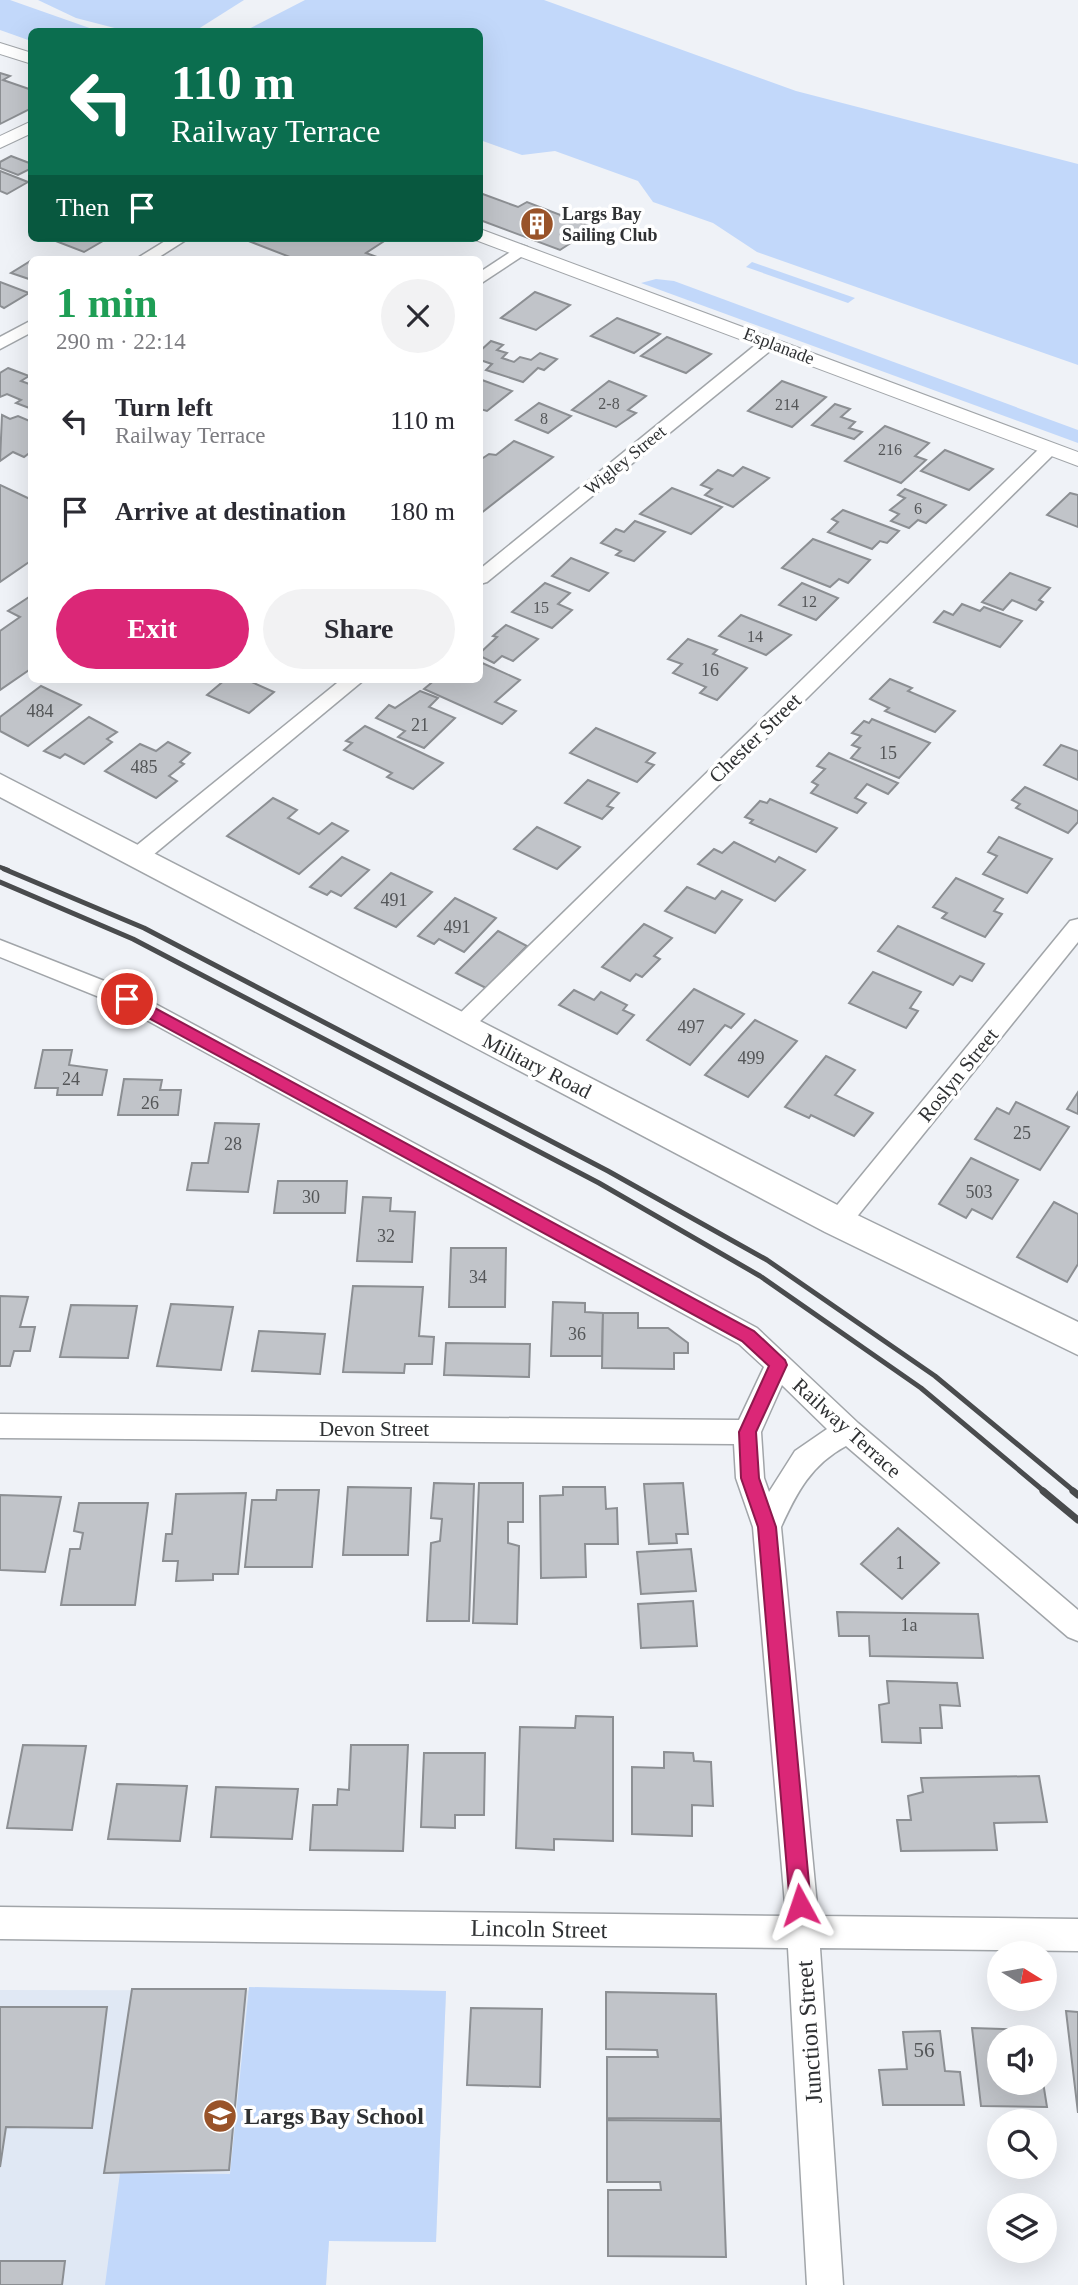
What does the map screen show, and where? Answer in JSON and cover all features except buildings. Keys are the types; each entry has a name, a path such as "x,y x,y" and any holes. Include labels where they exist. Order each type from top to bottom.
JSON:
{"main road":[{"name":"Military Road","path":"0,784 838,1222 1078,1339"}],"street":[{"path":"0,48 28,58"},
{"path":"0,143 28,128"},
{"name":"Esplanade","path":"483,235 1078,459"},
{"path":"149,256 174,242"},
{"path":"483,277 521,250"},
{"path":"0,344 28,327"},
{"name":"Wigley Street","path":"483,576 770,342"},
{"name":"Chester Street","path":"461,1027 1049,449"},
{"path":"139,855 350,683"},
{"name":"Roslyn Street","path":"838,1222 1078,927"},
{"name":"Railway Terrace","path":"0,948 127,999 748,1336 848,1431 1078,1628"},
{"name":"Junction Street","path":"778,1365 747,1432 750,1478 767,1527 803,1932 825,2285"},
{"name":"Devon Street","path":"0,1426 747,1432"},
{"name":"Junction Street","path":"767,1527 795,1466 819,1446 848,1431"},
{"name":"Lincoln Street","path":"0,1923 1078,1935"}],"shaded area":[{"path":"0,0 10,0 89,28 28,28 28,40 0,30"},
{"path":"38,0 244,0 200,28 115,28 76,18"},
{"path":"305,0 544,0 796,91 1078,164 1078,365 757,252 713,223 653,202 638,181 555,151 522,155 483,141 483,28 251,28"},
{"path":"752,262 855,298 848,303 746,267"},
{"path":"656,279 674,281 1078,430 1078,443 641,283"},
{"path":"249,1987 446,1991 436,2242 329,2241 326,2285 105,2285 120,2173 230,2174"},
{"name":"Largs Bay School","path":"0,1990 446,1991 436,2242 329,2241 326,2285 0,2285"}],"railway":[{"path":"0,867 8,870"},
{"path":"4,869 144,928 608,1171 767,1260 935,1376 1075,1492"},
{"path":"0,882 133,939 599,1183 760,1276 921,1388 1045,1492"},
{"path":"1043,1491 1078,1520"},
{"path":"1073,1491 1078,1495"}],"place":[{"name":"Largs Bay Sailing Club","path":"537,224"},
{"name":"Largs Bay School","path":"220,2116"}],"route":[{"path":"127,999 748,1336 778,1365 747,1432 750,1478 767,1527 800,1905"}]}
